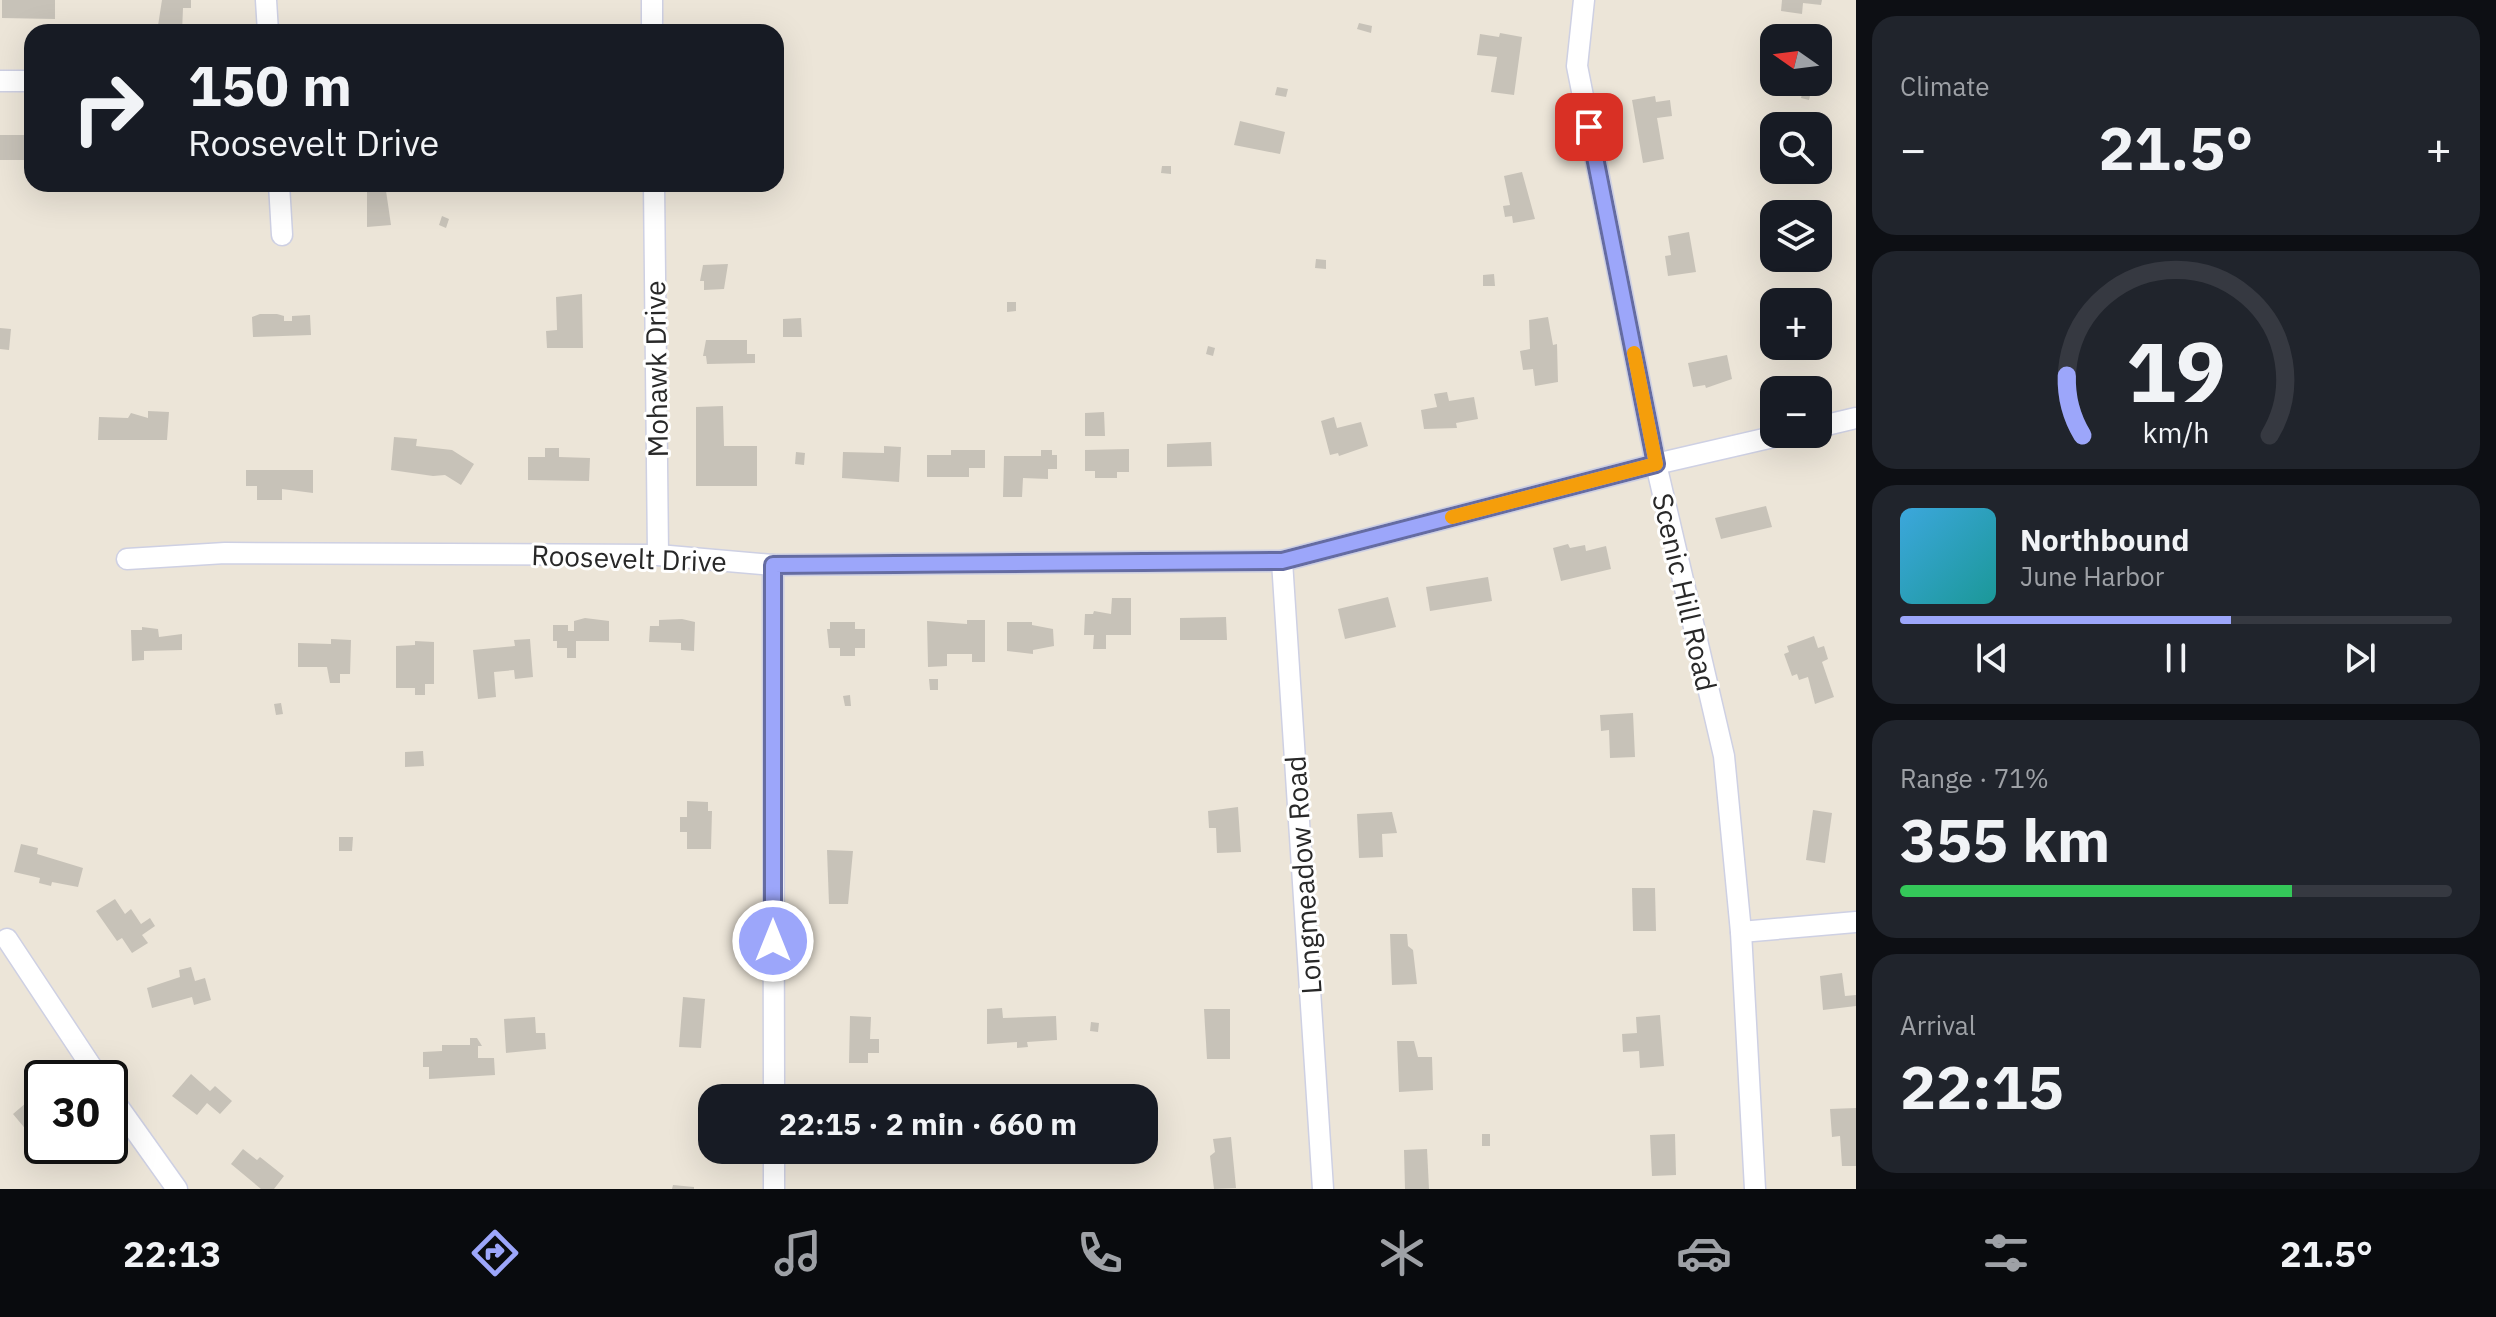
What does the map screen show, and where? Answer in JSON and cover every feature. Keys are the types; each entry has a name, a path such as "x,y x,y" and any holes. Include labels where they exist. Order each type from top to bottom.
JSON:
{"street":[{"path":"266,0 268,24"},
{"path":"652,0 652,24"},
{"name":"Scenic Hill Road","path":"1584,0 1577,66 1656,464 1724,756 1741,932 1755,1189"},
{"path":"0,81 24,81"},
{"path":"279,192 282,235"},
{"name":"Mohawk Drive","path":"654,192 658,555"},
{"path":"1832,424 1856,418"},
{"name":"Roosevelt Drive","path":"127,559 225,553 658,555 773,565 1282,561 1760,440"},
{"name":"Longmeadow Road","path":"1282,561 1323,1189"},
{"path":"773,565 774,1084"},
{"path":"1741,932 1856,922"},
{"path":"7,939 87,1060"},
{"path":"128,1120 177,1189"},
{"path":"774,1164 774,1189"}],"building":[{"path":"2,0 55,0 55,19 2,18"},
{"path":"162,0 191,0 191,8 183,8 182,24 158,24"},
{"path":"1782,0 1822,0 1821,5 1803,3 1802,14 1781,11"},
{"path":"1359,23 1372,26 1371,33 1357,29"},
{"path":"1500,33 1522,37 1514,95 1491,92 1497,57 1477,55 1480,34 1499,37"},
{"path":"1277,87 1288,89 1286,97 1275,95"},
{"path":"1655,96 1656,102 1670,100 1672,116 1657,118 1664,159 1643,163 1632,100"},
{"path":"1240,121 1285,132 1280,154 1234,145"},
{"path":"0,135 24,135 24,160 0,160"},
{"path":"1162,166 1171,166 1171,174 1161,173"},
{"path":"1522,172 1535,219 1513,223 1512,216 1505,217 1503,206 1510,205 1504,176"},
{"path":"367,192 386,192 391,225 367,227"},
{"path":"442,216 449,219 446,228 439,225"},
{"path":"1689,232 1696,272 1668,276 1665,256 1671,255 1668,236"},
{"path":"1316,259 1326,260 1326,269 1315,268"},
{"path":"728,264 724,289 704,290 704,281 700,281 703,265"},
{"path":"1494,274 1495,286 1483,286 1483,275"},
{"path":"582,294 583,348 547,348 546,331 557,330 556,297"},
{"path":"1007,302 1016,302 1016,311 1007,312"},
{"path":"260,314 284,316 284,321 292,321 292,316 310,315 311,335 253,337 252,317"},
{"path":"1548,317 1553,345 1557,344 1558,382 1535,386 1533,369 1523,370 1520,351 1530,349 1529,320"},
{"path":"801,318 802,337 783,337 783,319"},
{"path":"0,328 11,329 9,350 0,349"},
{"path":"706,340 747,340 747,354 755,354 755,363 707,364 706,356 703,356"},
{"path":"1208,346 1215,348 1213,356 1206,354"},
{"path":"1727,355 1732,379 1706,388 1705,385 1693,387 1688,363"},
{"path":"1447,392 1449,401 1474,397 1478,419 1456,423 1457,428 1424,429 1421,410 1437,407 1434,394"},
{"path":"723,406 724,446 757,446 757,486 696,486 696,407"},
{"path":"148,411 169,412 167,440 98,440 99,417 128,418 131,413 148,418"},
{"path":"1104,412 1105,436 1085,436 1085,413"},
{"path":"1334,417 1337,428 1361,422 1368,446 1339,456 1338,453 1330,455 1321,421"},
{"path":"394,437 417,439 416,446 452,450 474,464 461,485 445,475 391,470"},
{"path":"1211,442 1212,466 1167,467 1167,444"},
{"path":"884,446 901,447 899,482 842,478 843,452 884,453"},
{"path":"545,448 559,448 559,457 590,458 589,481 528,480 528,457 545,457"},
{"path":"1129,449 1129,472 1117,472 1117,478 1095,478 1095,471 1085,471 1085,450"},
{"path":"951,450 985,450 985,468 969,468 969,477 927,477 927,455 951,455"},
{"path":"1041,450 1052,450 1052,455 1057,455 1057,469 1048,469 1048,479 1023,478 1022,497 1003,497 1004,456 1041,456"},
{"path":"796,452 805,453 804,465 795,464"},
{"path":"246,470 313,470 313,493 282,489 282,500 257,500 257,486 246,486"},
{"path":"1766,506 1772,527 1721,539 1715,518"},
{"path":"1568,544 1570,548 1585,545 1586,551 1606,546 1611,569 1561,581 1553,548"},
{"path":"1488,577 1492,601 1430,611 1426,587"},
{"path":"1388,597 1396,627 1345,639 1338,609"},
{"path":"1112,598 1131,598 1131,635 1106,635 1106,649 1093,649 1094,635 1084,635 1085,614 1093,614 1094,611 1111,614"},
{"path":"1226,617 1227,640 1180,640 1180,618"},
{"path":"585,618 609,621 609,641 576,641 576,658 567,658 567,648 557,648 557,641 553,641 553,625 568,625 568,631 574,631 574,621"},
{"path":"659,620 695,622 694,651 681,650 681,643 649,642 650,626 659,626"},
{"path":"967,620 985,620 985,662 972,662 972,654 947,654 947,666 928,667 927,621 967,624"},
{"path":"830,622 855,622 855,629 865,629 865,648 855,648 855,656 840,656 840,648 829,648 827,629 830,629"},
{"path":"1007,622 1032,622 1032,625 1053,629 1054,646 1033,650 1033,654 1007,651"},
{"path":"142,627 158,629 159,637 182,634 182,650 144,651 144,660 132,661 131,630 142,630"},
{"path":"1814,636 1818,648 1824,646 1828,659 1822,662 1834,697 1815,704 1808,677 1799,680 1797,674 1792,676 1784,654 1789,652 1787,646"},
{"path":"331,639 351,640 350,674 340,674 340,683 330,683 327,667 298,667 298,643 331,644"},
{"path":"530,639 533,677 515,679 514,670 494,672 496,697 478,699 473,650 515,646 514,640"},
{"path":"415,641 434,642 434,684 425,684 425,695 415,695 415,688 396,688 396,646 415,645"},
{"path":"929,679 938,679 938,690 930,690"},
{"path":"850,695 851,706 845,706 843,696"},
{"path":"281,703 283,714 276,715 274,704"},
{"path":"1633,713 1635,757 1610,758 1609,730 1601,731 1600,715"},
{"path":"423,751 424,766 405,767 405,752"},
{"path":"687,801 708,802 708,811 712,811 711,849 687,849 687,832 680,832 680,817 687,817"},
{"path":"1238,807 1241,852 1217,853 1216,828 1209,828 1208,811"},
{"path":"1813,810 1832,813 1825,863 1806,860"},
{"path":"1392,812 1397,833 1382,834 1383,857 1359,858 1357,814"},
{"path":"339,837 353,837 352,851 339,851"},
{"path":"21,844 38,848 37,854 83,868 78,887 52,882 51,886 39,883 40,878 14,872"},
{"path":"827,850 853,851 848,904 829,904"},
{"path":"1632,888 1655,888 1656,931 1633,931"},
{"path":"115,899 125,914 131,909 141,924 150,918 155,926 142,935 148,943 132,953 122,938 117,941 96,911"},
{"path":"1390,934 1407,934 1408,946 1413,950 1417,984 1392,985"},
{"path":"191,967 195,981 205,978 211,1000 194,1005 192,997 152,1008 147,988 180,977 179,970"},
{"path":"1842,973 1845,996 1856,995 1856,1006 1823,1010 1820,976"},
{"path":"683,997 705,999 701,1048 679,1047"},
{"path":"1002,1008 1003,1018 1056,1016 1057,1040 1027,1042 1028,1047 1017,1048 1017,1042 987,1044 987,1009"},
{"path":"1204,1009 1230,1009 1230,1059 1207,1059"},
{"path":"1660,1015 1664,1066 1640,1068 1639,1051 1623,1052 1622,1034 1637,1033 1636,1017"},
{"path":"850,1016 871,1017 870,1039 879,1039 879,1053 868,1053 868,1063 849,1063"},
{"path":"535,1017 536,1033 545,1033 546,1049 506,1053 504,1019"},
{"path":"1091,1022 1099,1023 1098,1032 1090,1031"},
{"path":"470,1038 477,1038 482,1046 478,1046 478,1058 494,1058 495,1075 429,1079 429,1067 423,1067 423,1052 442,1051 442,1045 470,1045"},
{"path":"1397,1041 1414,1041 1418,1057 1432,1057 1433,1090 1399,1092"},
{"path":"191,1074 210,1091 215,1086 232,1101 220,1114 207,1103 197,1115 172,1096"},
{"path":"24,1105 24,1127 13,1114"},
{"path":"1856,1108 1856,1166 1842,1166 1840,1136 1832,1137 1830,1109"},
{"path":"1482,1134 1490,1134 1490,1146 1482,1146"},
{"path":"1675,1134 1676,1175 1652,1176 1650,1135"},
{"path":"1231,1137 1236,1188 1214,1189 1210,1156 1215,1152 1213,1139"},
{"path":"243,1149 257,1160 260,1157 284,1176 274,1189 261,1189 231,1164"},
{"path":"1427,1149 1429,1189 1405,1189 1404,1150"},
{"path":"673,1185 694,1187 694,1189 672,1189"}],"slow traffic":[{"path":"1452,517 1656,464 1634,353"}],"route":[{"path":"773,941 773,565 1282,561 1656,464 1589,127"}]}
